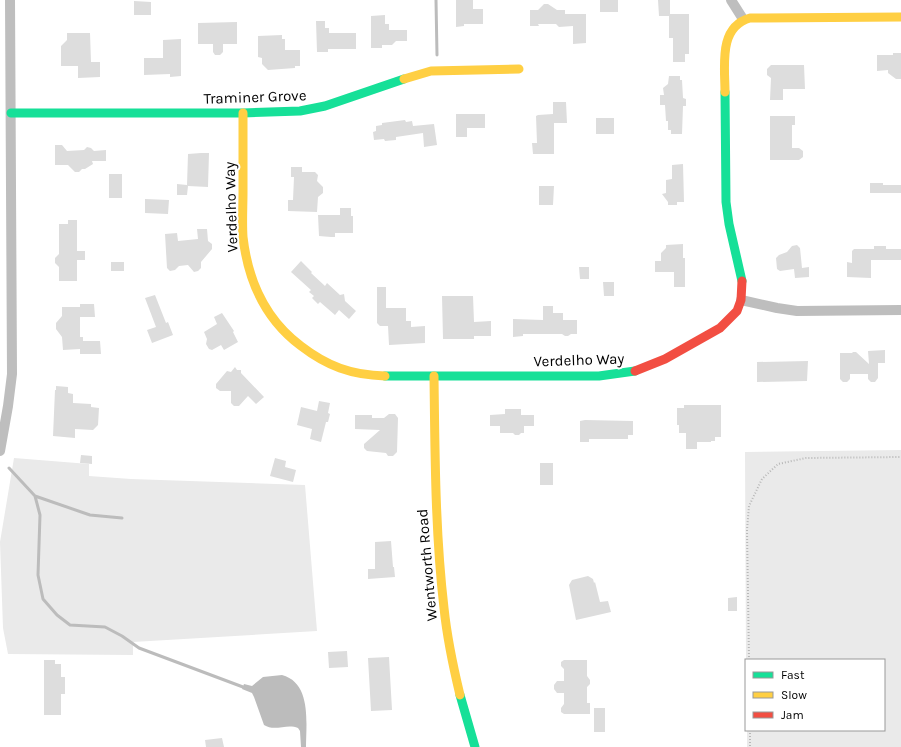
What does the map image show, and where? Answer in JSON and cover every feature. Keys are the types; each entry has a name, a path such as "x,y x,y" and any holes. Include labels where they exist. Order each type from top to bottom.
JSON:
{"street":[{"path":"0,452 12,374 10,0"},
{"path":"731,0 743,19 901,17"},
{"name":"Verdelho Way","path":"243,112 243,236 245,254 251,276 258,296 282,329 300,346 317,358 350,372 372,375 599,376 635,371 665,359 720,328 737,311 741,300 742,284 729,224 726,202 725,50 728,39 734,27 743,19"},
{"name":"Traminer Grove","path":"11,114 288,112 313,109 408,77 431,71 519,69"},
{"path":"741,300 797,311 901,310"},
{"name":"Wentworth Road","path":"434,376 436,527 441,592 454,669 475,747"}],"path":[{"path":"749,659 747,530 749,506 762,479 778,464 806,458 901,457"},
{"path":"750,731 750,747"}],"shaded area":[{"path":"901,450 901,747 747,747 747,731 885,731 885,659 746,659 745,452"},
{"path":"14,458 89,464 89,476 131,479 305,485 317,631 133,642 133,655 8,654 3,628 0,542"},
{"path":"282,675 292,679 303,695 306,716 306,747 301,747 300,731 298,728 290,726 272,728 264,725 252,693 242,689 244,684 252,686 263,677"}],"building":[{"path":"456,0 473,0 473,9 483,9 483,24 464,24 464,26 456,27"},
{"path":"600,0 618,0 618,12 600,12"},
{"path":"658,0 670,0 670,14 689,14 689,54 685,54 685,62 673,62 673,38 669,38 669,16 659,16"},
{"path":"134,1 151,2 151,15 134,15"},
{"path":"544,4 548,4 557,10 565,10 565,14 586,14 586,43 573,44 573,26 559,27 556,24 538,24 539,26 530,26 530,10 538,10"},
{"path":"385,15 385,24 389,24 389,30 407,30 407,41 396,41 392,45 382,45 382,48 371,48 371,16"},
{"path":"316,21 325,21 325,28 329,28 329,33 356,33 356,49 328,49 328,52 317,52"},
{"path":"237,22 237,44 223,44 223,52 220,55 215,55 213,52 213,44 198,44 198,23"},
{"path":"67,33 90,33 91,62 100,62 100,77 78,78 78,66 61,66 61,46 67,40"},
{"path":"282,35 282,39 285,39 285,50 300,50 300,66 295,66 295,68 268,70 262,64 262,58 258,57 258,36"},
{"path":"181,39 181,76 170,77 170,74 144,75 144,58 163,58 163,40"},
{"path":"893,53 901,53 901,79 896,79 888,73 888,70 877,71 877,55 893,55"},
{"path":"771,65 804,65 805,89 783,89 783,100 770,100 771,78 767,75 767,69"},
{"path":"669,76 680,76 680,80 682,80 683,98 686,99 686,106 683,106 682,134 671,134 671,130 668,130 668,121 666,121 665,105 660,105 660,95 664,95 663,88 668,84"},
{"path":"553,102 566,102 567,123 554,123 554,154 533,154 532,143 537,143 536,116 553,114"},
{"path":"456,114 485,114 485,128 467,128 467,137 456,137"},
{"path":"770,116 795,116 795,125 792,125 792,148 799,148 803,151 803,157 799,160 770,160"},
{"path":"596,118 614,118 614,134 596,134"},
{"path":"405,120 406,122 412,121 413,126 434,124 437,145 424,147 423,133 396,137 396,140 374,140 373,132 376,131 376,126 382,125 382,123"},
{"path":"55,145 62,145 67,151 84,150 87,147 94,151 106,150 106,161 92,161 93,164 79,172 75,172 68,165 55,165"},
{"path":"209,153 208,187 188,186 187,195 177,195 177,184 187,185 188,154"},
{"path":"683,164 684,202 677,202 677,205 668,205 668,202 662,194 666,193 666,180 672,179 672,165"},
{"path":"291,167 302,167 302,172 315,172 318,175 317,181 323,187 323,193 318,197 317,212 288,211 288,200 293,200 294,177 291,177"},
{"path":"109,174 122,174 122,198 109,198"},
{"path":"870,183 901,185 901,193 870,193"},
{"path":"539,186 554,186 553,205 539,205"},
{"path":"145,199 169,200 168,214 145,213"},
{"path":"340,208 351,208 351,216 353,216 353,233 335,233 335,237 319,236 318,215 340,215"},
{"path":"68,220 77,220 77,251 85,251 85,260 77,260 77,281 59,281 59,267 55,263 55,258 59,254 59,224 68,224"},
{"path":"197,229 207,229 208,241 212,244 212,249 201,262 201,268 194,272 188,265 179,266 175,270 170,271 167,268 165,234 177,233 178,241 198,239"},
{"path":"683,244 683,258 685,258 685,287 674,287 674,272 655,272 655,261 661,261 661,253 666,248 666,245"},
{"path":"797,245 800,248 802,268 809,267 809,277 795,278 794,269 780,271 777,269 776,258 787,252 792,246"},
{"path":"874,246 886,246 886,249 901,249 901,260 871,260 871,278 847,277 847,262 852,263 852,251 854,249 874,249"},
{"path":"301,261 325,286 327,283 340,295 344,294 345,301 356,311 349,319 339,310 335,315 320,302 318,304 312,298 314,296 309,292 311,290 291,272"},
{"path":"111,262 124,262 124,271 111,271"},
{"path":"579,267 589,267 589,279 580,279"},
{"path":"603,282 614,282 614,296 604,296"},
{"path":"377,287 386,287 386,308 406,308 406,321 411,321 411,327 425,326 425,343 389,345 388,326 380,326 377,323"},
{"path":"155,295 166,323 168,322 173,335 152,343 147,330 156,327 145,298"},
{"path":"442,296 473,296 474,322 491,321 491,336 474,336 474,339 443,339"},
{"path":"80,304 94,304 95,317 80,317 80,337 83,337 83,341 100,341 101,354 80,354 80,349 63,350 62,337 56,329 56,323 62,316 62,307 80,307"},
{"path":"543,306 553,306 553,313 563,313 563,320 577,320 577,334 565,336 562,334 523,334 523,336 513,337 513,319 543,320"},
{"path":"222,313 234,331 233,332 238,342 224,350 221,345 212,350 209,349 206,344 207,339 204,332 217,324 214,317"},
{"path":"885,350 885,363 878,363 878,378 875,382 871,382 868,379 868,374 850,374 850,379 847,382 843,382 840,379 840,353 856,352 869,364 868,351"},
{"path":"808,361 807,381 757,382 757,362"},
{"path":"235,367 237,370 241,370 241,373 264,397 256,404 248,396 239,406 234,406 231,403 231,391 220,391 216,388 216,384 227,371 231,372"},
{"path":"56,386 68,387 68,393 73,394 73,403 91,404 91,407 99,408 98,425 93,430 75,429 75,438 53,436"},
{"path":"319,401 330,403 328,413 330,414 328,422 326,422 321,442 310,439 312,429 297,425 301,407 317,411"},
{"path":"684,405 721,405 721,437 715,437 715,441 711,442 697,442 697,449 686,449 686,433 679,433 679,425 677,425 677,408 684,408"},
{"path":"505,409 521,409 521,415 534,415 534,426 524,426 524,433 519,435 515,435 513,433 500,433 500,426 490,426 490,415 505,414"},
{"path":"389,414 395,414 398,418 397,452 393,456 388,456 386,453 367,451 364,448 364,444 380,430 355,429 355,415 372,415 372,418 384,418"},
{"path":"580,421 633,421 633,435 628,435 628,439 589,439 589,442 580,442"},
{"path":"81,455 92,456 92,464 80,463"},
{"path":"275,458 286,461 285,467 296,470 293,482 270,476"},
{"path":"540,463 553,463 553,485 540,485"},
{"path":"391,541 395,577 368,579 368,569 375,569 375,542"},
{"path":"588,576 593,579 594,583 595,582 600,602 608,601 611,612 576,620 569,585 572,580"},
{"path":"737,597 737,611 728,611 728,598"},
{"path":"347,651 348,667 329,668 328,652"},
{"path":"389,657 392,710 371,711 368,658"},
{"path":"44,660 55,660 55,664 61,664 61,677 65,677 65,694 61,694 61,715 44,715"},
{"path":"564,660 587,660 587,676 590,680 590,684 587,687 587,703 590,703 590,714 564,714 561,712 561,708 564,704 564,693 557,693 554,689 554,685 557,681 564,681 564,669 561,666 561,662"},
{"path":"594,708 605,708 605,732 594,732"},
{"path":"222,738 224,747 206,747 205,740"}],"waterway":[{"path":"436,0 437,55"},
{"path":"9,468 35,496 40,515 38,575 43,599 57,615 70,625 105,627 122,636 139,648 243,687"},
{"path":"35,496 90,515 122,518"}],"traffic: fast":[{"path":"11,113 243,113 300,111 325,106 404,79"},
{"path":"725,92 726,202 729,224 742,281"},
{"path":"385,376 599,376 635,371"},
{"path":"460,695 475,747"}],"traffic: slow":[{"path":"725,92 724,60 728,39 733,30 740,23 750,18 901,17"},
{"path":"404,79 431,71 519,69"},
{"path":"243,113 243,237 249,269 260,298 277,324 301,346 320,359 340,368 361,374 385,376"},
{"path":"434,376 436,492 441,579 445,619 460,695"}],"traffic: jam":[{"path":"635,371 665,359 720,328 737,311 741,300 742,281"}]}
